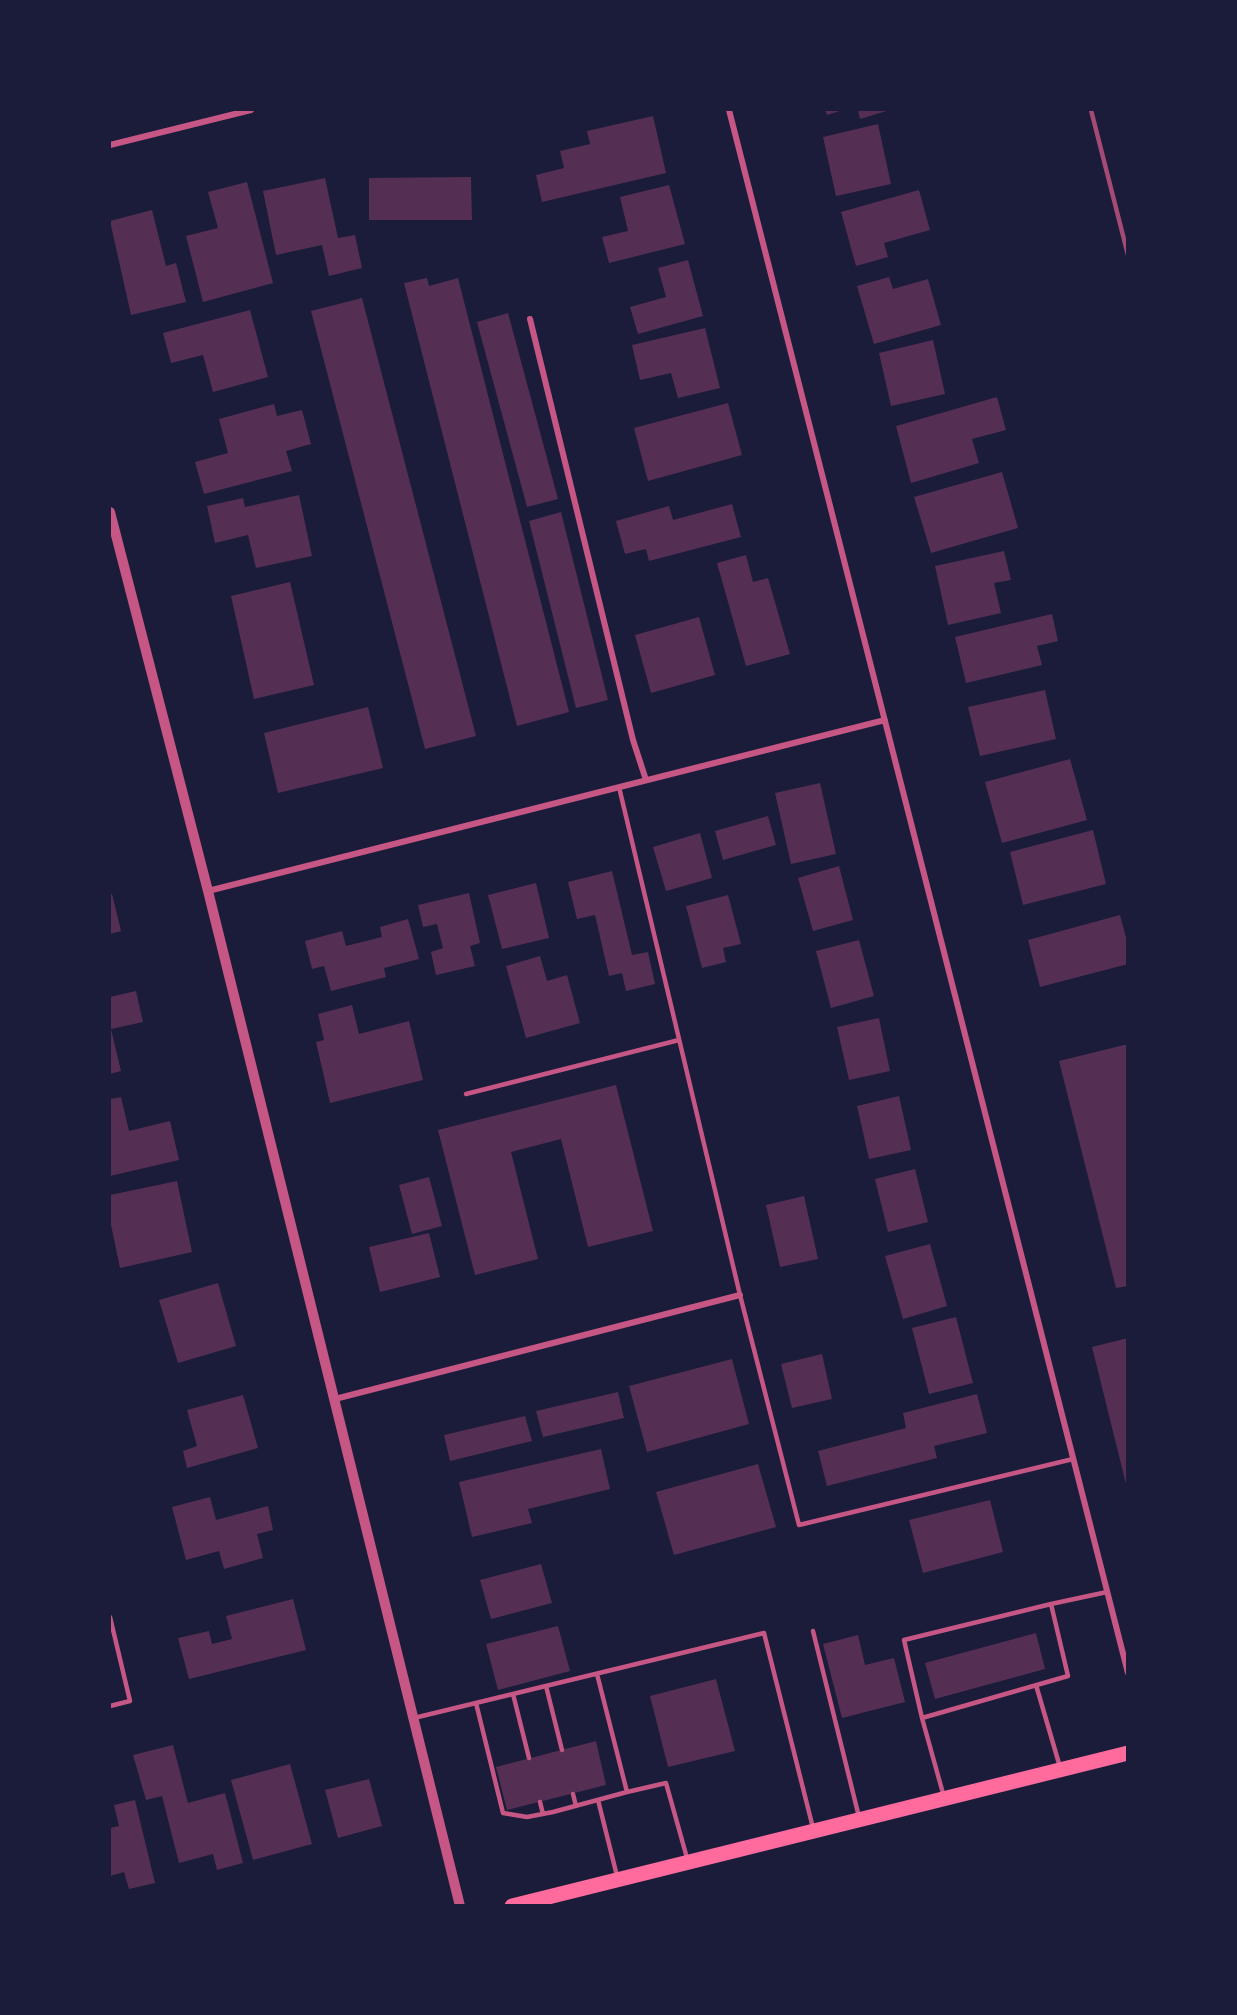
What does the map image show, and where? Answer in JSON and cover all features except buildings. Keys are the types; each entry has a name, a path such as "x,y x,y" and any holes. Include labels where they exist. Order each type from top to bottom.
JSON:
{"main road":[{"path":"512,1905 1128,1753"}],"street":[{"path":"110,145 251,110"},
{"path":"729,110 1128,1673"},
{"path":"530,319 633,740 646,780"},
{"path":"110,512 208,891 460,1905"},
{"path":"208,891 885,720"},
{"path":"335,1399 740,1295"}],"lane":[{"path":"619,787 740,1295 799,1526 1073,1458"},
{"path":"466,1094 679,1040"},
{"path":"944,1799 904,1640 1107,1592"},
{"path":"922,1718 1068,1676 1051,1604"},
{"path":"110,1617 130,1701 110,1706"},
{"path":"813,1631 860,1819"},
{"path":"414,1718 764,1633 814,1831"},
{"path":"597,1674 627,1792"},
{"path":"1036,1685 1061,1770"},
{"path":"546,1686 562,1750"},
{"path":"513,1694 529,1758"},
{"path":"476,1703 503,1813 526,1816 543,1814 666,1783 688,1862"},
{"path":"573,1794 576,1806"},
{"path":"598,1800 618,1879"},
{"path":"540,1802 543,1814"}],"railway":[{"path":"1091,110 1128,255"}]}
